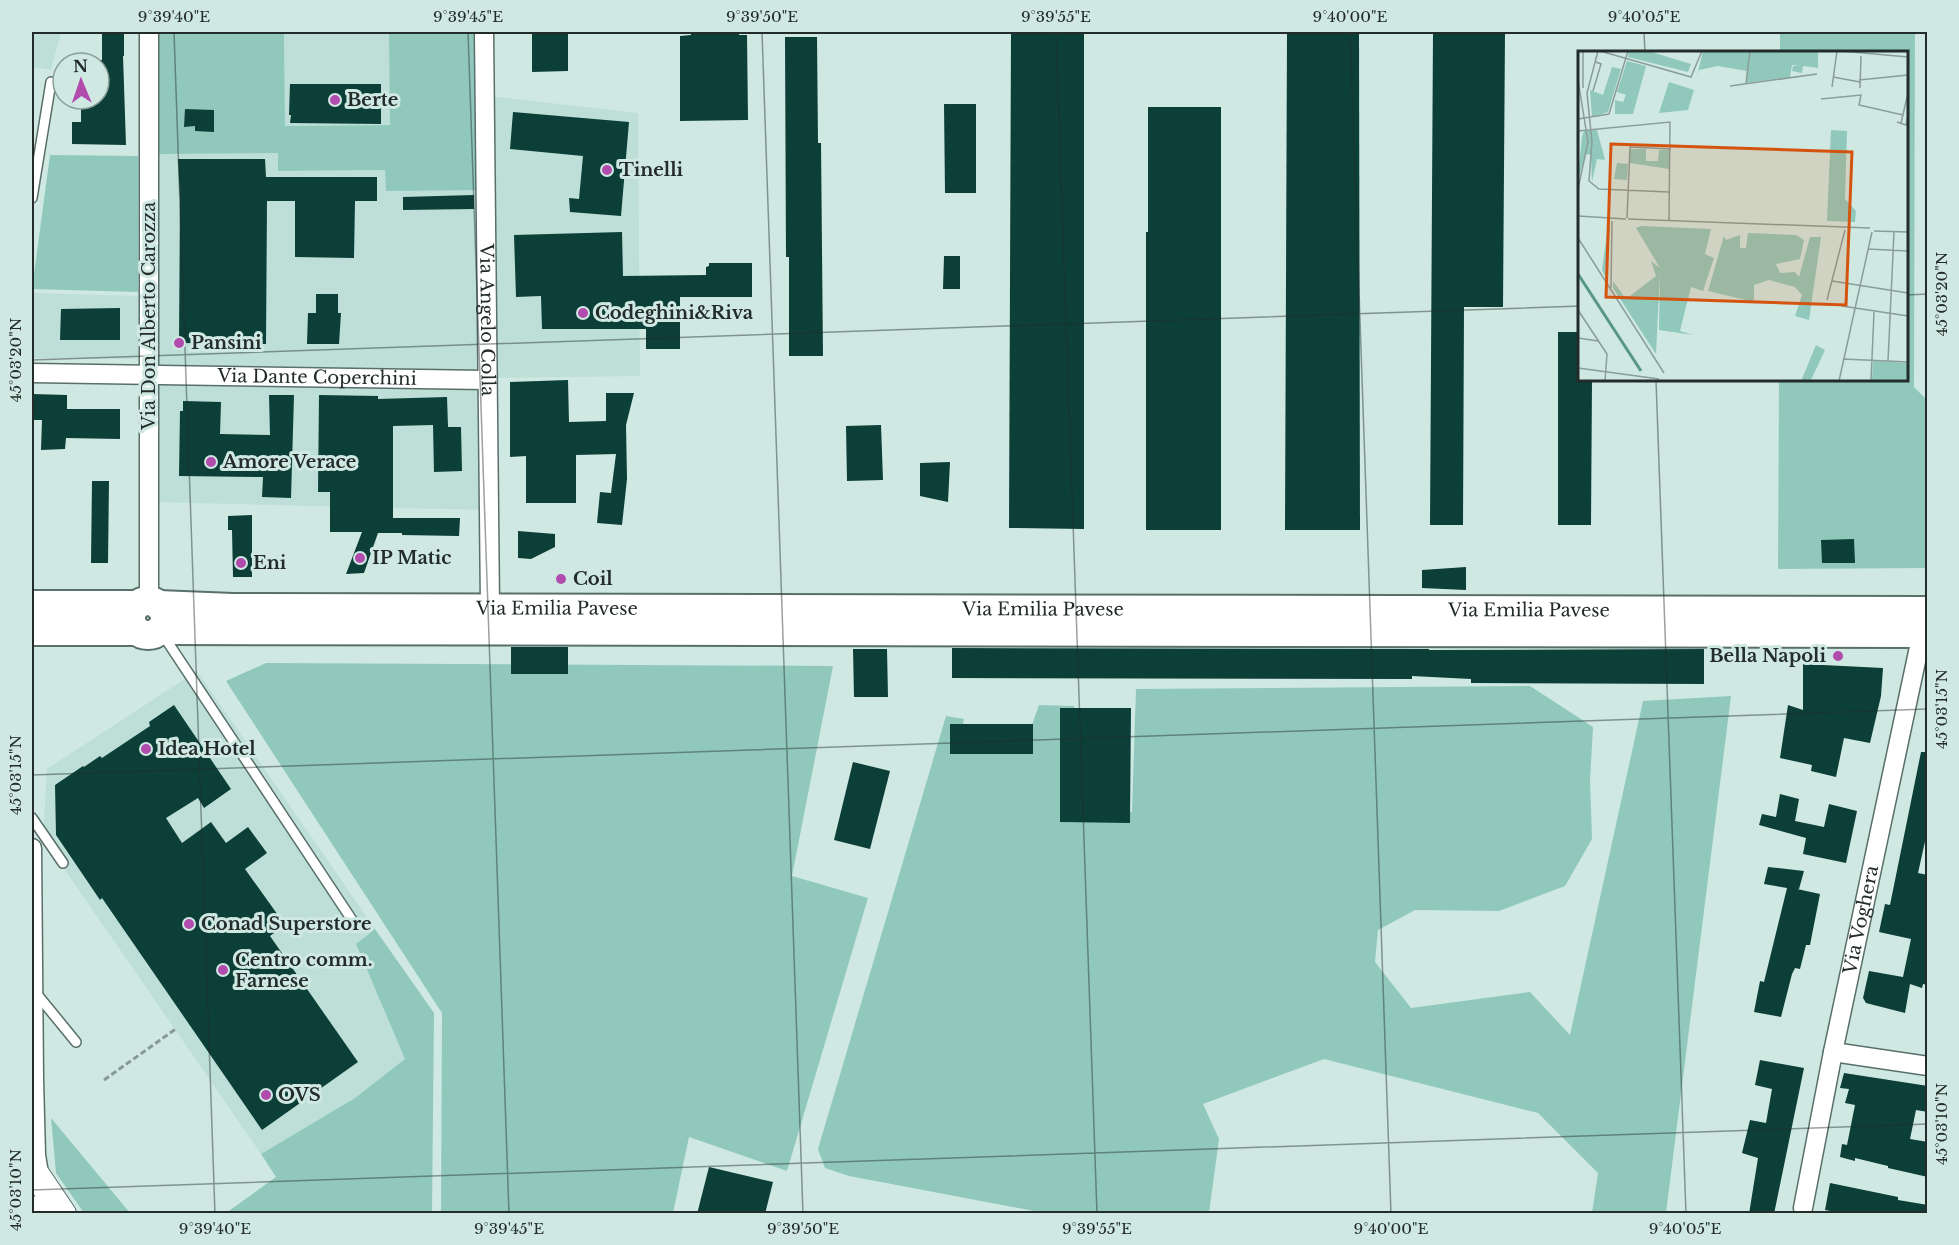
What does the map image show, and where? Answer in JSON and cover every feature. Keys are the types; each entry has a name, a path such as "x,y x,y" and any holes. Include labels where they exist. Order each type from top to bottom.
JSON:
{"main road":[{"name":"Via Emilia Pavese","path":"32,605 148,614 1926,626"},
{"name":"Via Emilia Pavese","path":"32,631 148,614 233,608 490,607 1926,626"},
{"path":"36,1174 63,1214"},
{"path":"32,1209 35,1214"}],"street":[{"name":"Via Don Alberto Carozza","path":"148,614 149,32"},
{"name":"Via Angelo Colla","path":"484,32 490,607"},
{"name":"Via Dante Coperchini","path":"32,373 486,380"},
{"name":"Via Voghera","path":"1803,1208 1833,1052 1926,626"},
{"path":"32,848 33,1081 36,1174"},
{"path":"1833,1052 1928,1066"}],"lane":[{"path":"32,198 51,82"},
{"path":"148,614 354,923"},
{"path":"32,818 63,863"},
{"path":"34,991 76,1042"}],"path":[{"path":"104,1080 177,1028"}],"shaded area":[{"path":"32,32 61,32 56,51 51,51 51,70 32,67"},
{"path":"251,32 478,32 390,33 390,125 285,126 284,33"},
{"path":"478,32 479,190 386,191 385,170 278,171 278,153 158,154 157,34 284,33 285,126 390,125 389,33"},
{"path":"1780,32 1915,32 1914,387 1927,400 1927,568 1778,569 1779,381 1908,381 1908,51 1780,51"},
{"path":"478,97 497,97 638,113 640,376 485,378 487,510 150,502 158,154 278,153 279,171 386,170 386,191"},
{"path":"50,155 138,156 138,292 32,289"},
{"path":"32,293 139,296 138,359 32,358"},
{"path":"266,663 833,666 792,876 868,898 787,1171 689,1137 673,1213 441,1213 442,1013 226,681"},
{"path":"197,671 375,929 356,944 405,1059 355,1098 261,1154 43,838 47,769"},
{"path":"1530,686 1593,727 1590,781 1592,839 1565,886 1499,911 1415,910 1378,930 1375,962 1411,1008 1530,992 1570,1035 1643,701 1731,696 1666,1213 1592,1213 1598,1173 1538,1113 1324,1059 1203,1104 1219,1139 1209,1213 1045,1213 849,1176 825,1168 818,1149 946,716 964,719 958,747 1027,739 1039,705 1074,706 1079,816 1132,812 1136,689"},
{"path":"375,929 434,1013 432,1213 226,1213 276,1177 261,1154 355,1098 405,1059 356,944"},
{"path":"51,1118 130,1213 84,1213 56,1173"}],"building":[{"path":"102,32 124,32 126,145 72,144 72,122 81,122 81,111 111,111 111,51 102,51"},
{"path":"532,32 568,32 568,71 532,72"},
{"path":"691,32 739,32 739,35 747,35 748,120 680,121 680,36 691,35"},
{"path":"1011,32 1084,32 1084,529 1009,528"},
{"path":"1287,32 1359,32 1360,530 1285,530"},
{"path":"1433,32 1505,32 1503,307 1464,307 1463,525 1430,525"},
{"path":"785,37 817,37 818,143 821,143 823,356 789,356"},
{"name":"Berte","path":"290,84 381,84 381,124 290,123"},
{"path":"944,104 976,104 976,193 945,193"},
{"path":"1148,107 1221,107 1221,530 1146,530"},
{"path":"185,109 214,110 214,132 195,131 195,126 184,127"},
{"path":"513,112 629,122 621,216 570,212 569,198 579,199 583,156 510,149"},
{"path":"178,159 265,159 266,177 377,177 377,201 355,201 354,258 295,257 295,201 267,201 266,344 179,343"},
{"path":"474,195 474,209 403,210 403,197"},
{"path":"622,232 623,276 706,275 706,267 709,263 752,263 752,297 680,297 680,349 646,349 646,329 542,329 541,296 516,297 514,235"},
{"path":"944,256 960,256 960,289 943,289"},
{"path":"316,294 338,294 338,313 341,313 339,344 307,344 308,313 316,313"},
{"path":"120,308 120,340 60,340 61,309"},
{"path":"1558,332 1578,332 1578,381 1592,381 1591,525 1558,525"},
{"path":"568,380 569,422 606,421 606,393 634,393 626,425 627,479 622,525 597,523 600,492 611,493 616,454 576,455 576,503 526,503 526,456 510,457 510,382"},
{"path":"32,394 67,395 67,409 120,409 120,439 66,438 65,449 41,450 42,420 32,420"},
{"path":"269,395 294,395 291,498 262,497 263,477 179,476 180,411 183,411 183,401 221,402 220,434 270,435"},
{"path":"319,395 378,396 378,399 447,397 448,427 461,427 462,471 434,472 433,425 393,426 393,518 460,518 459,536 378,533 364,573 346,574 362,532 330,532 330,492 318,492"},
{"path":"881,425 883,480 847,481 846,426"},
{"path":"950,462 948,502 920,496 920,463"},
{"path":"92,481 109,481 108,563 91,563"},
{"path":"252,515 252,577 233,577 232,530 228,530 228,516"},
{"path":"518,531 555,534 555,547 531,559 518,558"},
{"path":"1854,539 1855,563 1822,563 1821,540"},
{"path":"1466,567 1466,590 1422,588 1422,570"},
{"path":"511,647 568,647 568,674 511,674"},
{"path":"952,648 1704,649 1704,684 1471,683 1471,679 1412,676 1412,679 952,678"},
{"path":"853,649 887,649 888,697 854,697"},
{"path":"1803,664 1883,668 1881,696 1870,743 1844,738 1836,777 1811,771 1812,765 1780,758 1788,705 1803,710"},
{"name":"Centro comm. Farnese","path":"174,705 231,789 204,808 198,798 166,818 182,843 211,822 226,843 248,827 267,853 245,869 285,925 270,936 358,1062 262,1130 56,835 55,785 100,756 102,758 150,726 149,722"},
{"path":"1060,708 1131,708 1130,823 1060,822"},
{"path":"950,724 1033,724 1033,754 950,754"},
{"path":"1921,752 1928,752 1928,828 1918,873 1928,875 1928,985 1923,984 1922,988 1910,984 1905,1013 1866,1003 1863,998 1869,971 1903,977 1911,939 1879,932 1885,904 1890,905"},
{"path":"853,762 890,771 870,849 834,840"},
{"path":"1780,794 1799,799 1795,821 1824,827 1829,804 1857,811 1846,863 1803,854 1806,838 1759,825 1762,814 1776,817"},
{"path":"1768,867 1804,871 1799,889 1797,889 1820,894 1810,945 1806,945 1800,969 1795,968 1792,974 1781,1017 1754,1012 1760,981 1764,982 1787,888 1764,884"},
{"path":"1760,1060 1804,1068 1774,1214 1749,1214 1758,1158 1742,1153 1750,1120 1766,1123 1772,1089 1755,1085"},
{"path":"1844,1073 1928,1086 1928,1112 1916,1110 1910,1139 1928,1142 1928,1177 1855,1158 1855,1161 1840,1157 1842,1144 1847,1145 1855,1105 1845,1103 1849,1089 1840,1088"},
{"path":"709,1167 773,1182 765,1214 697,1214"},
{"path":"1830,1183 1928,1205 1928,1214 1847,1214 1825,1210"}],"place":[{"name":"Berte","path":"335,100"},
{"name":"Tinelli","path":"607,170"},
{"name":"Codeghini&Riva","path":"583,313"},
{"name":"Pansini","path":"179,343"},
{"name":"Amore Verace","path":"211,462"},
{"name":"IP Matic","path":"360,558"},
{"name":"Eni","path":"241,563"},
{"name":"Coil","path":"561,579"},
{"name":"Bella Napoli","path":"1838,656"},
{"name":"Idea Hotel","path":"146,749"},
{"name":"Conad Superstore","path":"189,924"},
{"name":"Centro comm. Farnese","path":"223,970"},
{"name":"OVS","path":"266,1095"}]}
